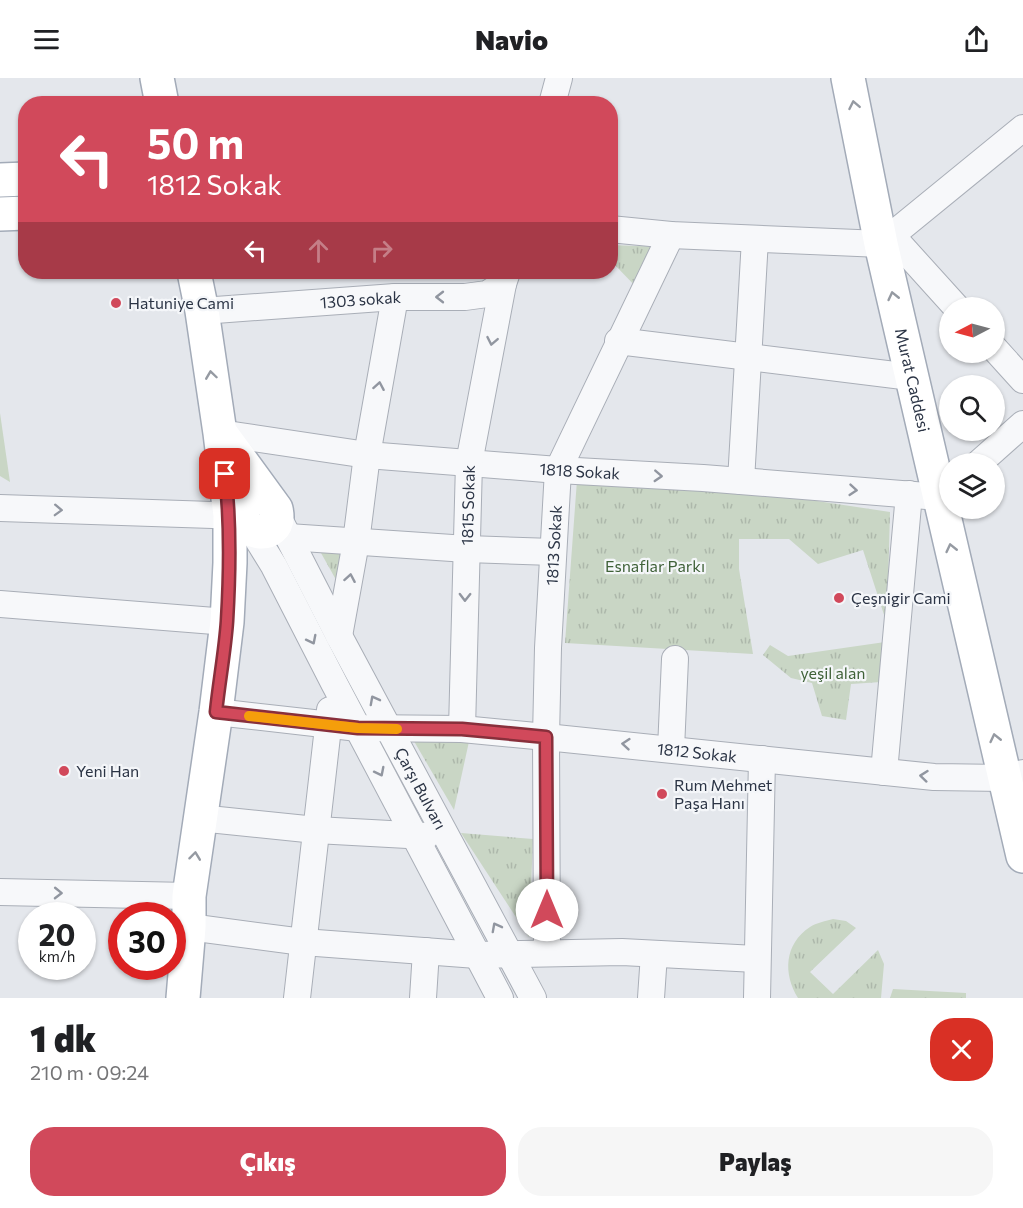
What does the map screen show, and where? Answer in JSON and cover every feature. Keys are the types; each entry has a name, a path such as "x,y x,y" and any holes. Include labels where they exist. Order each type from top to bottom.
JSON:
{"main road":[{"path":"157,78 160,96"},
{"name":"Murat Caddesi","path":"848,78 886,240 932,493 1013,775 1023,856"},
{"path":"0,180 18,179"},
{"path":"0,214 18,213"},
{"path":"183,998 199,818 216,712 227,622 230,563 261,524 220,433 195,279"}],"street":[{"path":"554,96 559,78"},
{"path":"618,230 670,236 886,240 1023,128"},
{"name":"1813 Sokak","path":"547,953 548,648 558,470 670,236"},
{"path":"741,481 750,357 755,239"},
{"path":"886,240 946,297"},
{"name":"1303 sokak","path":"202,311 395,297 465,297 487,294 504,279"},
{"name":"1815 Sokak","path":"462,729 469,464 505,279"},
{"path":"339,636 356,542 367,455 395,297"},
{"path":"618,341 911,377"},
{"path":"1005,360 1023,380"},
{"path":"990,453 1023,424"},
{"name":"1818 Sokak","path":"220,433 367,455 469,464 932,493"},
{"path":"884,772 932,493"},
{"path":"0,508 261,524 356,542 553,552"},
{"name":"Çarşı Bulvarı","path":"261,524 339,636 533,998"},
{"name":"Çarşı Bulvarı","path":"261,524 274,566 413,836 500,998"},
{"path":"0,604 227,622"},
{"path":"671,749 675,659"},
{"path":"297,998 334,683"},
{"name":"1812 Sokak","path":"216,712 358,728 462,729 934,777 1013,775"},
{"path":"757,998 756,959 762,759"},
{"path":"199,818 316,830 447,836"},
{"path":"0,892 189,912 303,942 477,955 622,952 756,959"},
{"path":"423,998 426,951"},
{"path":"651,998 654,954"}],"green space":[{"path":"618,245 664,247 640,291 618,268"},
{"path":"0,413 10,482 0,476"},
{"name":"Esnaflar Parkı","path":"577,480 738,489 890,512 887,624 863,550 818,564 789,539 739,539 739,569 753,654 565,643"},
{"path":"355,546 344,594 321,553"},
{"name":"yeşil alan","path":"885,642 881,682 851,684 846,720 822,716 812,683 791,678 763,655 770,645 788,656"},
{"path":"411,736 470,737 454,810"},
{"path":"461,833 533,839 529,937"},
{"path":"833,919 846,921 856,928 810,972 833,994 878,950 884,964 881,998 798,998 788,969 791,951 801,934 810,927"},
{"path":"893,989 966,993 966,998 890,998"}],"slow traffic":[{"path":"249,716 358,728 397,729"}],"place":[{"name":"Hatuniye Cami","path":"116,303"},
{"name":"Çeşnigir Cami","path":"839,598"},
{"name":"Yeni Han","path":"64,771"},
{"name":"Rum Mehmet Paşa Hanı","path":"662,794"}],"route":[{"path":"225,474 230,515 230,563 227,622 216,712 358,728 462,729 546,737 547,910"}]}
